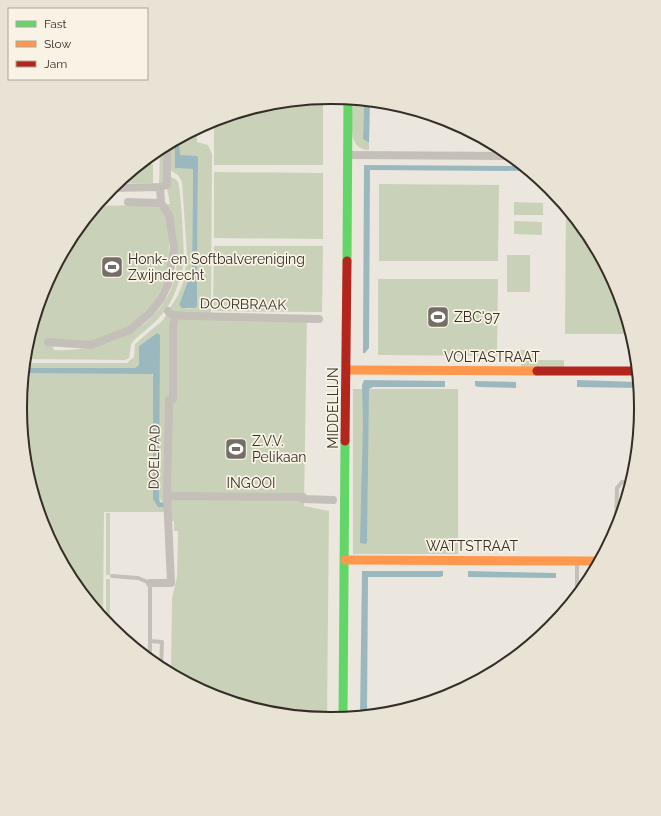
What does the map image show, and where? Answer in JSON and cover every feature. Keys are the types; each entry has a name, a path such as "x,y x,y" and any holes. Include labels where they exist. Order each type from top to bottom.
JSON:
{"street":[{"name":"MIDDELLIJN","path":"343,711 348,105"},
{"path":"122,188 160,187 167,185 167,153"},
{"path":"348,155 499,156"},
{"path":"48,342 91,345 130,330 150,313 168,284 174,247 169,215 161,203 160,187"},
{"path":"128,202 161,203"},
{"name":"DOORBRAAK","path":"171,313 319,318"},
{"name":"DOELPAD","path":"150,583 171,583 167,496 169,400 173,399 173,326 171,313"},
{"name":"VOLTASTRAAT","path":"347,370 631,372"},
{"name":"INGOOI","path":"167,496 302,497 303,499 333,500"},
{"name":"WATTSTRAAT","path":"345,560 592,561"}],"lane":[{"path":"616,510 617,488 622,482 625,482"},
{"path":"577,561 577,585"},
{"path":"112,576 138,578 150,583 150,652"},
{"path":"150,642 162,642 161,660"}],"green space":[{"path":"323,104 323,165 214,165 214,128 271,110"},
{"path":"353,105 364,106 363,139 369,143 369,150 361,149 356,144 353,138"},
{"path":"197,136 197,142 208,145 212,154 211,314 307,316 304,506 329,511 327,712 291,709 252,701 214,688 171,666 172,598 177,577 178,531 174,531 174,521 166,521 166,512 104,512 103,609 78,577 58,542 37,487 28,428 27,408 30,373 151,373 153,376 158,507 167,508 159,498 159,375 157,333 139,346 139,365 135,368 30,368 31,363 127,363 134,357 135,344 163,320 178,295 184,280 187,255 182,182 178,175 170,170 170,151 175,148 175,168 193,169 192,270 179,305 188,308 197,306 198,158 197,156 181,156 179,154 179,145"},
{"path":"164,155 163,183 159,186 160,158"},
{"path":"153,164 153,183 127,183 146,167"},
{"path":"214,172 323,173 323,239 214,238"},
{"name":"Honk- en Softbalvereniging Zwijndrecht","path":"170,177 174,178 178,182 179,187 183,232 183,269 177,288 169,304 156,321 134,340 131,345 129,358 125,360 31,359 37,329 58,274 78,239 102,208 104,206 170,204 167,188","holes":["171,219 176,232 177,257 174,280 166,299 153,316 137,329 118,339 97,346 76,350 54,350 53,346 47,346 46,339 77,343 93,341 129,327 153,307 167,276"]},
{"path":"379,184 499,185 498,261 379,261"},
{"path":"514,202 543,203 543,215 514,215"},
{"path":"566,217 583,239 603,274 618,310 625,334 565,334"},
{"path":"514,221 542,222 542,235 514,234"},
{"path":"214,246 323,246 322,312 213,311"},
{"path":"507,255 530,255 530,292 507,292"},
{"name":"ZBC'97","path":"378,279 498,279 497,356 378,355"},
{"path":"520,350 536,350 535,360 564,360 564,368 521,368"},
{"path":"353,389 458,389 458,554 353,554"},
{"path":"106,513 110,513 110,575 106,575"},
{"path":"106,579 110,579 110,617 106,612"}],"water":[{"path":"364,106 370,107 369,143 363,139"},
{"path":"179,145 180,155 197,156 198,158 197,306 195,308 182,308 179,305 192,270 193,169 175,168 175,148"},
{"path":"364,165 513,166 520,171 370,170 369,348 365,353 363,353"},
{"path":"157,333 160,335 159,498 160,502 166,503 167,508 158,507 153,499 153,374 29,373 30,368 135,368 139,365 139,346"},
{"path":"364,380 445,381 445,387 373,387 369,389 366,544 360,543 363,421 362,385"},
{"path":"577,380 632,382 633,388 577,387"},
{"path":"475,381 516,382 516,388 479,387 475,386"},
{"path":"362,571 443,571 443,576 440,577 368,577 367,709 360,710"},
{"path":"468,571 556,573 556,578 468,577"}],"traffic: fast":[{"path":"347,261 348,105"},
{"path":"343,711 345,441"}],"traffic: slow":[{"path":"347,370 537,371"},
{"path":"345,560 592,561"}],"traffic: jam":[{"path":"345,441 347,261"},
{"path":"537,371 631,371"}],"place":[{"name":"Honk- en Softbalvereniging Zwijndrecht","path":"112,267"},
{"name":"ZBC'97","path":"438,317"},
{"name":"Z.V.V. Pelikaan","path":"236,449"}]}
